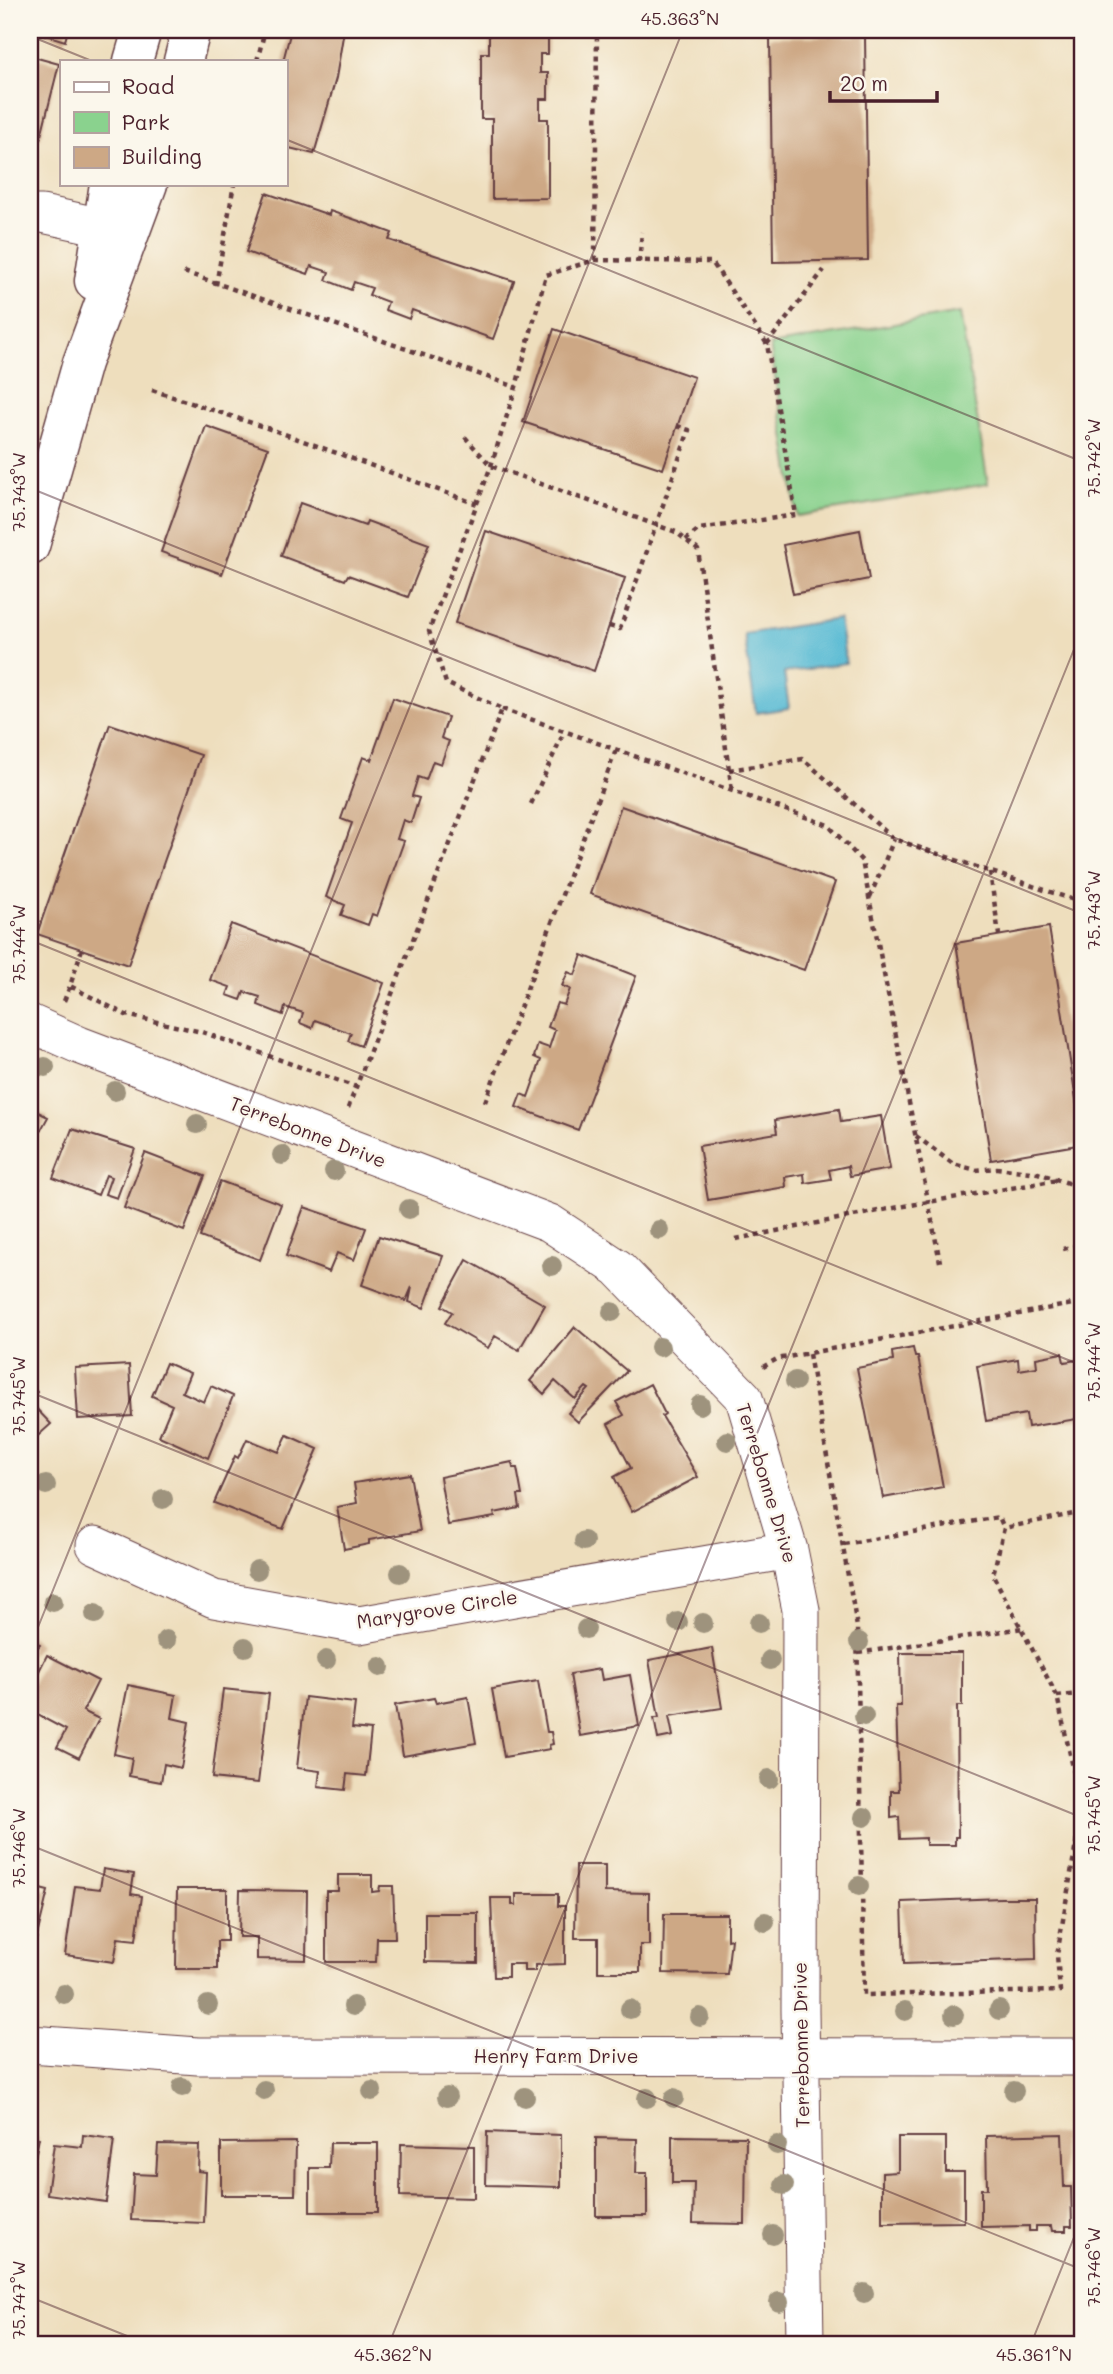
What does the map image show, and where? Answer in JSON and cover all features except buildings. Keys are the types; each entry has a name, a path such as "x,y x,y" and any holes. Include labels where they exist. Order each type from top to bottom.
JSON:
{"main road":[{"path":"134,60 142,30"},
{"path":"183,60 191,30"},
{"path":"109,186 116,230"},
{"path":"30,546 82,363 116,230 147,186"}],"street":[{"path":"30,214 116,230"},
{"name":"Terrebonne Drive","path":"30,1023 550,1223 618,1268 744,1398 789,1550 801,1610 800,2057 805,2344"},
{"name":"Marygrove Circle","path":"95,1545 214,1599 359,1625 789,1550"},
{"name":"Henry Farm Drive","path":"30,2045 198,2056 1083,2057"}],"path":[{"path":"257,60 265,30"},
{"path":"595,260 597,30"},
{"path":"216,285 234,186"},
{"path":"639,262 642,232"},
{"path":"686,540 699,529 796,515 767,344 712,262 595,260 546,275 516,387 491,466 429,631 446,684 564,732 828,825 862,860 940,1262"},
{"path":"767,344 824,270"},
{"path":"184,272 516,387"},
{"path":"152,390 276,430 477,504"},
{"path":"609,625 620,629 657,525 689,430 677,426"},
{"path":"465,437 491,466 657,525 686,540 698,550 732,791"},
{"path":"335,1142 502,709"},
{"path":"531,804 564,732"},
{"path":"485,1102 616,750"},
{"path":"729,770 803,759 894,839 1083,903"},
{"path":"870,898 894,839"},
{"path":"990,872 999,935"},
{"path":"82,949 70,985 126,1015 202,1032 356,1087"},
{"path":"914,1134 953,1164 976,1170 997,1168 1038,1173 1083,1188"},
{"path":"736,1239 1058,1180"},
{"path":"1063,1249 1083,1244"},
{"path":"731,1386 777,1359 1083,1302"},
{"path":"809,1354 857,1627 864,1995 1060,1991 1057,1955 1077,1838 1076,1781 1057,1696 993,1574 1004,1528 999,1517 844,1544"},
{"path":"1004,1528 1083,1512"},
{"path":"858,1653 1023,1628"},
{"path":"1057,1696 1083,1694"}],"green space":[{"path":"960,313 988,484 797,516 770,345"}],"water":[{"path":"839,619 846,663 784,673 789,708 756,713 744,634"}]}
